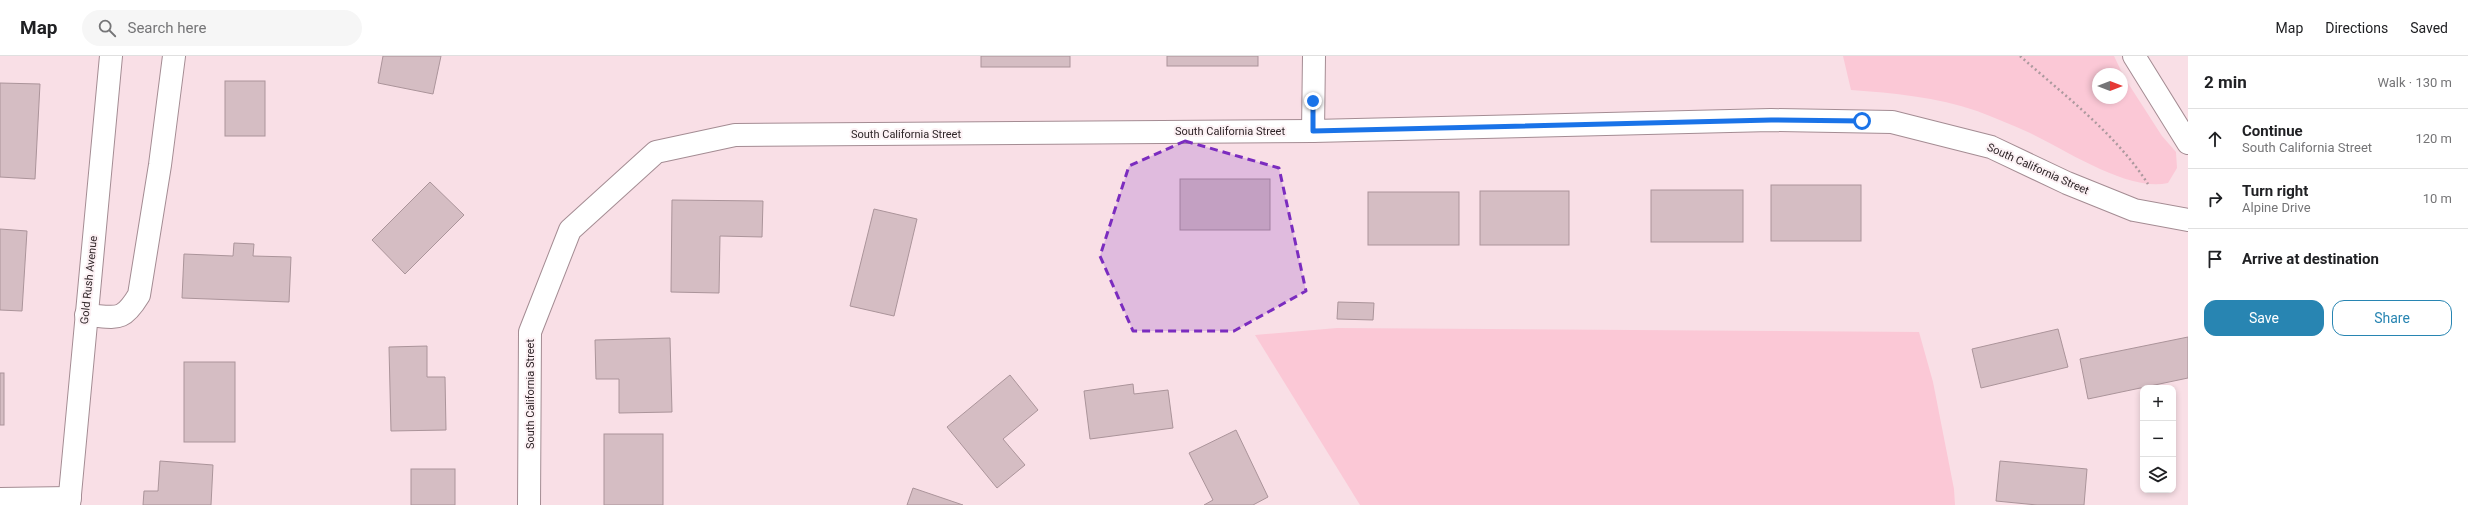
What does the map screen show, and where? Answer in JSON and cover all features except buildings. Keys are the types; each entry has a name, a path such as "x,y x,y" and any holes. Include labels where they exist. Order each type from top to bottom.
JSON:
{"street":[{"name":"Gold Rush Avenue","path":"69,502 111,56"},
{"path":"86,315 117,317 128,312 139,295 159,173 174,56"},
{"path":"1313,131 1314,56"},
{"path":"2134,56 2188,143"},
{"name":"South California Street","path":"529,505 530,332 570,230 656,152 735,135 1313,131 1771,120 1892,122 1991,147 2067,182 2134,210 2178,218"},
{"path":"0,499 69,502"}],"path":[{"path":"2020,56 2088,118 2136,165 2178,218"}],"highlighted area":[{"path":"1185,141 1279,168 1306,291 1234,331 1133,331 1100,256 1129,166"}],"shaded area":[{"path":"1843,56 2114,56 2120,68 2092,68 2092,104 2128,104 2128,83 2162,136 2176,152 2177,168 2168,183 2152,184 2116,176 2011,124 1977,111 1946,102 1899,94 1851,90"},
{"path":"1337,328 1919,332 1933,382 1954,489 1955,505 1360,505 1255,335"}],"route":[{"path":"1313,101 1313,131 1771,120 1862,121"}]}
